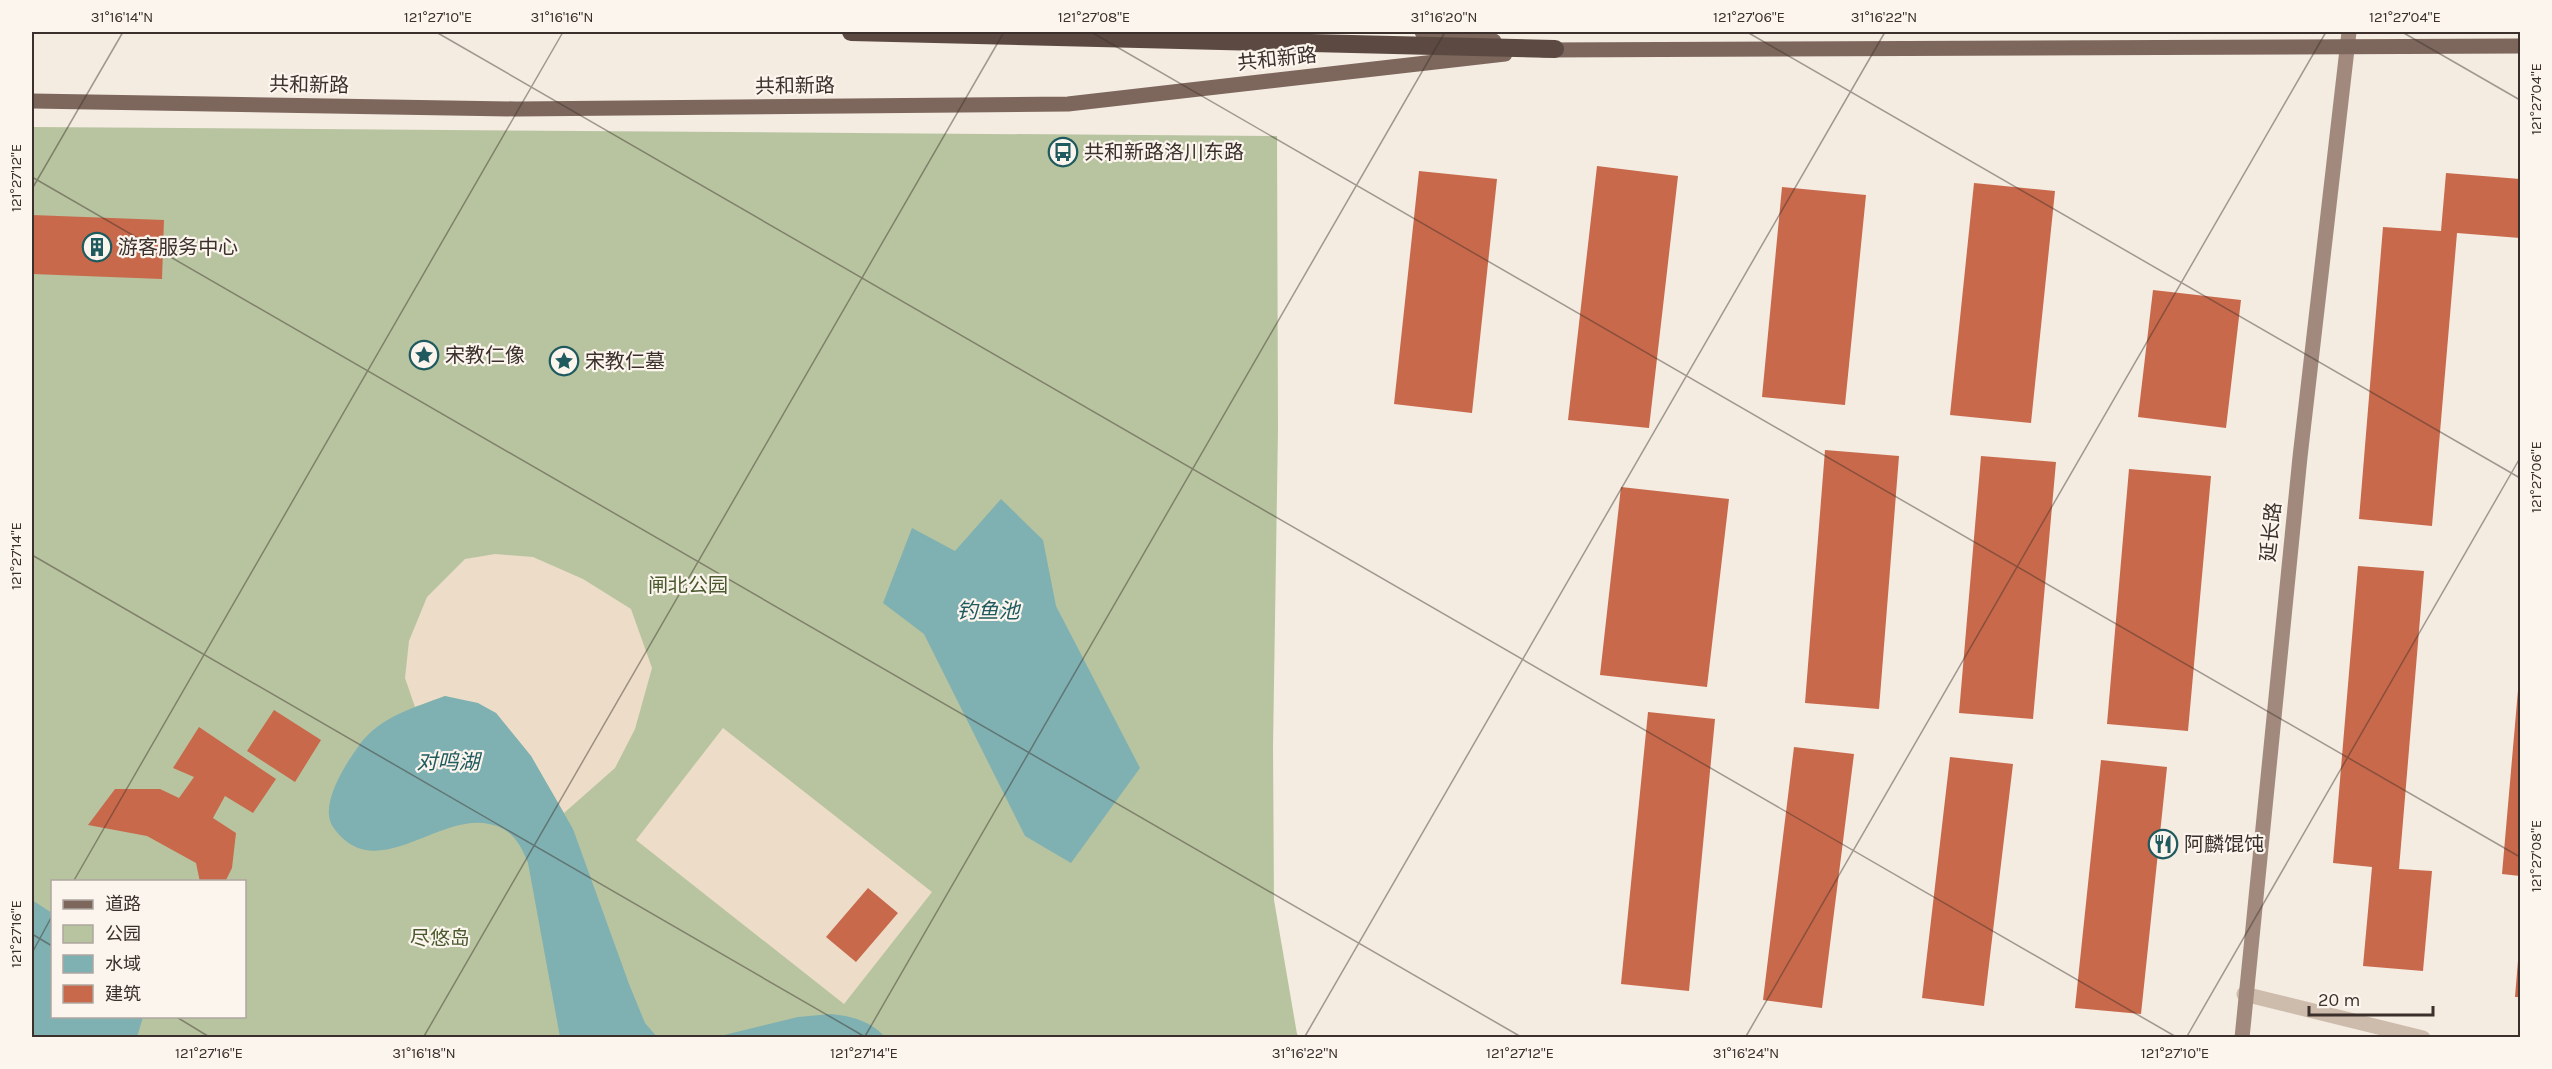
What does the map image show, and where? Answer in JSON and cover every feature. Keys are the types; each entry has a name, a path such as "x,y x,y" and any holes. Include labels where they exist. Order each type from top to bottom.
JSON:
{"highway":[{"path":"851,32 1555,49"}],"main road":[{"name":"共和新路","path":"1422,32 1555,49"},
{"name":"共和新路","path":"32,101 516,109 1068,104 1555,49 2348,39 2520,46"}],"street":[{"name":"延长路","path":"2242,1038 2244,994 2300,457 2348,39"},
{"path":"2244,994 2423,1038"}],"green space":[{"name":"闸北公园","path":"32,127 1277,136 1278,429 1273,747 1274,900 1297,1034 1300,1037 32,1038"}],"shaded area":[{"path":"495,554 533,557 583,579 631,609 652,668 635,729 615,768 564,813 531,756 496,713 445,696 415,707 405,678 409,641 427,597 465,559"},
{"path":"723,728 932,892 844,1004 636,840"}],"water":[{"name":"钓鱼池","path":"1001,499 1043,540 1056,606 1140,768 1071,863 1025,836 924,634 883,603 912,528 955,551"},
{"name":"对鸣湖","path":"445,696 478,703 496,713 531,756 573,829 629,984 645,1023 657,1037 560,1037 528,863 518,843 503,829 489,824 469,823 387,850 368,850 350,844 333,827 329,818 329,807 336,784 348,761 368,734 388,720 410,709"},
{"path":"32,900 51,912 51,1018 143,1018 137,1037 32,1037"},
{"path":"831,1014 860,1020 885,1037 716,1037 798,1017"}],"building":[{"path":"1597,166 1678,176 1649,428 1568,420"},
{"path":"1419,171 1497,179 1472,413 1394,404"},
{"path":"2446,173 2520,179 2520,238 2457,233 2432,526 2359,519 2383,227 2441,231"},
{"path":"1974,183 2055,191 2031,423 1950,415"},
{"path":"1782,187 1866,195 1845,405 1762,397"},
{"name":"游客服务中心","path":"32,215 164,220 162,279 32,274"},
{"path":"2153,290 2241,300 2226,428 2138,417"},
{"path":"1825,450 1899,456 1879,709 1805,703"},
{"path":"1981,456 2056,462 2033,719 1959,713"},
{"path":"2129,469 2211,476 2188,731 2107,724"},
{"path":"1621,487 1729,499 1707,687 1600,675"},
{"path":"2358,566 2424,571 2399,869 2432,871 2423,971 2363,966 2372,867 2333,863"},
{"path":"2520,679 2520,876 2502,874"},
{"path":"274,710 321,740 295,782 247,751"},
{"path":"1648,712 1715,719 1689,991 1621,984"},
{"path":"199,727 276,779 253,813 225,796 213,818 236,833 232,868 226,880 200,880 196,863 147,836 88,825 115,789 160,789 179,798 194,777 173,768"},
{"path":"1794,747 1854,754 1822,1008 1763,1000"},
{"path":"1950,757 2013,764 1984,1006 1922,998"},
{"path":"2101,760 2167,767 2141,1014 2075,1008"},
{"path":"868,888 898,913 856,962 826,937"},
{"path":"2519,949 2520,997 2515,997"}],"place":[{"name":"共和新路洛川东路","path":"1063,152"},
{"name":"游客服务中心","path":"97,247"},
{"name":"宋教仁像","path":"424,355"},
{"name":"宋教仁墓","path":"564,361"},
{"name":"阿麟馄饨","path":"2163,844"}],"park label":[{"name":"尽悠岛","path":"440,938"}]}
